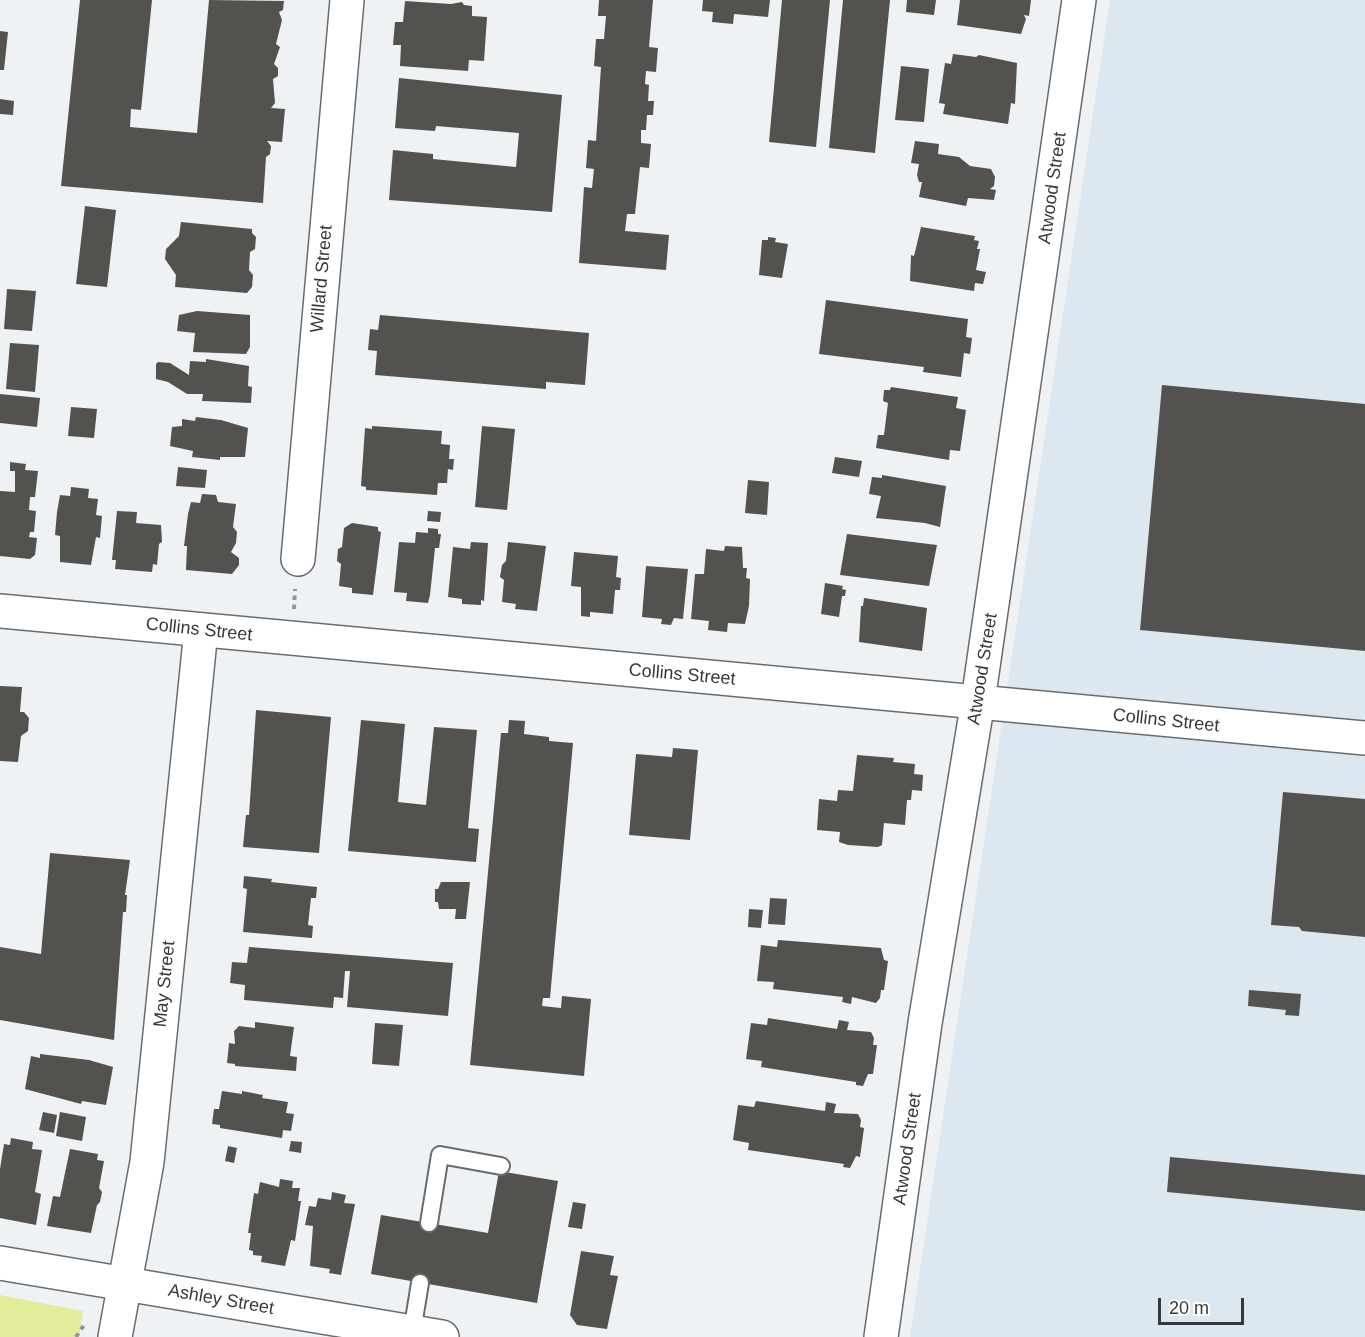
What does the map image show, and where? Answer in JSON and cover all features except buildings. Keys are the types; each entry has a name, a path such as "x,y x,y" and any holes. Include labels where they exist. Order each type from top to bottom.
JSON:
{"street":[{"name":"Willard Street","path":"298,559 347,0"},
{"name":"Atwood Street","path":"880,1337 926,1023 978,700 1079,0"},
{"name":"Collins Street","path":"0,611 632,671 978,700 1177,722 1365,738"},
{"name":"May Street","path":"115,1337 147,1162 201,630"},
{"name":"Ashley Street","path":"0,1263 427,1334"}],"lane":[{"path":"429,1223 440,1155 501,1166"},
{"path":"420,1283 427,1334"}],"shaded area":[{"path":"1110,0 1365,0 1365,1337 910,1337"}],"green space":[{"path":"0,1295 83,1311 79,1337 0,1337"}]}
